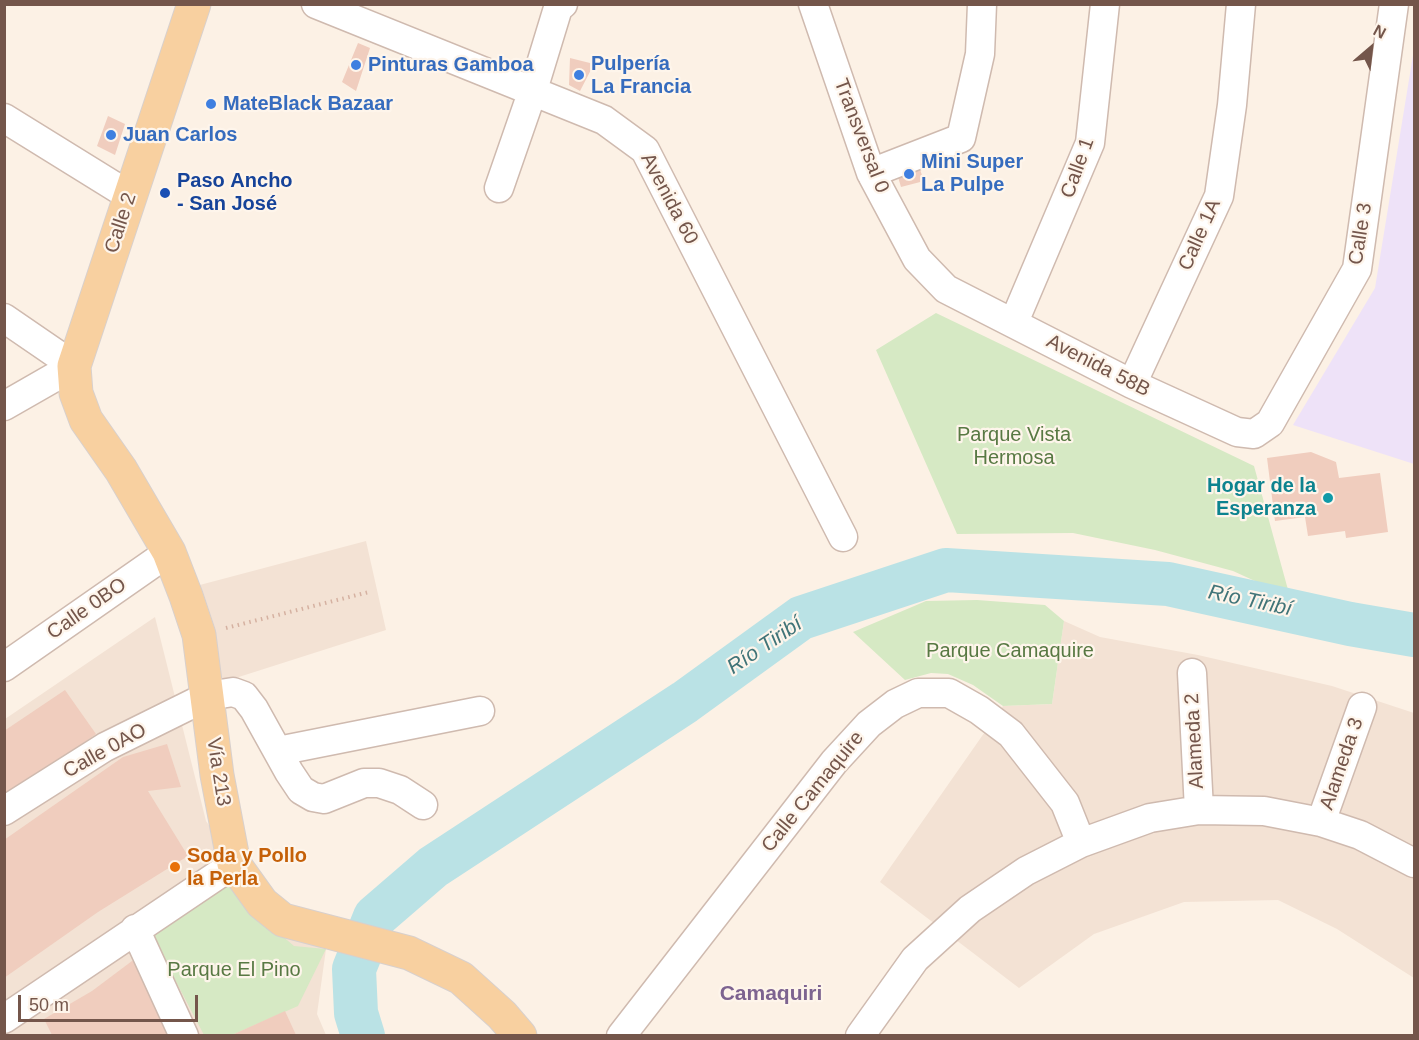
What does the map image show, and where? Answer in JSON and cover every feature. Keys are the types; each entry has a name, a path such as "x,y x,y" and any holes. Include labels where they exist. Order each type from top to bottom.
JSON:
{"main road":[{"name":"Calle 2","path":"74,366 194,4"},
{"name":"Vía 213","path":"74,366 76,393 86,420 121,470 169,552 199,634 217,775 234,864 262,903 283,920 409,953 461,978 520,1035"}],"street":[{"name":"Avenida 60","path":"316,4 604,120 645,150 843,537"},
{"name":"Transversal 0","path":"813,4 871,173 917,259 946,289"},
{"path":"871,173 961,138 980,54 982,4"},
{"name":"Calle 1","path":"1014,322 1090,143 1105,4"},
{"name":"Calle 1A","path":"1132,384 1220,196 1232,105 1241,4"},
{"name":"Calle 3","path":"1254,434 1270,423 1357,269 1394,4"},
{"path":"499,188 559,6"},
{"path":"4,118 130,196"},
{"name":"Avenida 58B","path":"946,289 1132,384 1237,432 1254,434"},
{"path":"4,318 74,366 4,405"},
{"name":"Calle 0BO","path":"4,667 169,552"},
{"name":"Alameda 2","path":"1192,673 1199,810"},
{"path":"208,696 232,692 244,696 301,790 313,797 324,800 364,783 379,783 400,790 423,805"},
{"name":"Calle Camaquire","path":"621,1035 834,762 869,724 895,704 918,693 949,693 979,710 1011,734 1065,803 1081,843"},
{"name":"Calle 0AO","path":"4,811 105,747 208,696"},
{"name":"Alameda 3","path":"1322,822 1362,707"},
{"path":"278,751 480,711"},
{"path":"860,1035 915,959 970,909 1026,871 1081,843 1150,818 1199,810 1264,811 1322,822 1360,835 1414,863"},
{"path":"14,1022 135,929 234,864"},
{"path":"135,929 184,1035"}],"path":[{"path":"243,623 369,592"}],"shaded area":[{"path":"1414,49 1414,464 1293,425 1375,288"},
{"path":"366,541 386,630 220,683 196,586"},
{"path":"155,617 206,821 252,889 326,949 317,1014 326,1035 5,1036 5,719"},
{"path":"1064,621 1100,637 1198,655 1332,686 1414,713 1414,978 1337,929 1278,900 1184,902 1094,934 1019,988 880,882 1003,706 1052,704"}],"green space":[{"name":"Parque Vista Hermosa","path":"936,313 1254,466 1290,597 1233,571 1155,550 1073,533 957,534 876,350"},
{"name":"Parque Camaquire","path":"977,600 1045,605 1064,621 1052,704 1003,706 973,685 948,674 931,673 905,680 853,632 926,601"},
{"name":"Parque El Pino","path":"234,879 274,929 294,946 326,949 298,1006 232,1035 204,1035 151,934"}],"building":[{"name":"Pinturas Gamboa","path":"358,43 370,48 356,91 342,82"},
{"name":"Pulpería La Francia","path":"570,58 594,64 580,91 569,85"},
{"name":"Juan Carlos","path":"108,116 125,124 115,155 97,146"},
{"name":"Mini Super La Pulpe","path":"916,158 924,181 901,187 895,167"},
{"name":"Hogar de la Esperanza","path":"1311,452 1336,462 1339,478 1380,473 1388,532 1346,538 1345,531 1308,536 1305,517 1275,521 1267,458"},
{"path":"65,690 96,734 4,799 4,731"},
{"path":"167,744 181,787 148,791 188,856 98,912 4,978 4,840 123,757"},
{"path":"132,961 147,963 181,1035 52,1035 44,1019 92,991"},
{"path":"285,1011 296,1035 232,1035"}],"waterway":[{"name":"Río Tiribí","path":"363,1036 356,1013 354,969 375,917 433,867 685,702 801,618 946,570 1168,584 1350,624 1414,635"}],"place":[{"name":"Pinturas Gamboa","path":"356,65"},
{"name":"Pulpería La Francia","path":"579,75"},
{"name":"MateBlack Bazaar","path":"211,104"},
{"name":"Juan Carlos","path":"111,135"},
{"name":"Mini Super La Pulpe","path":"909,174"},
{"name":"Paso Ancho - San José","path":"165,193"},
{"name":"Hogar de la Esperanza","path":"1328,498"},
{"name":"Soda y Pollo la Perla","path":"175,867"}],"district":[{"name":"Camaquiri","path":"771,994"}]}
